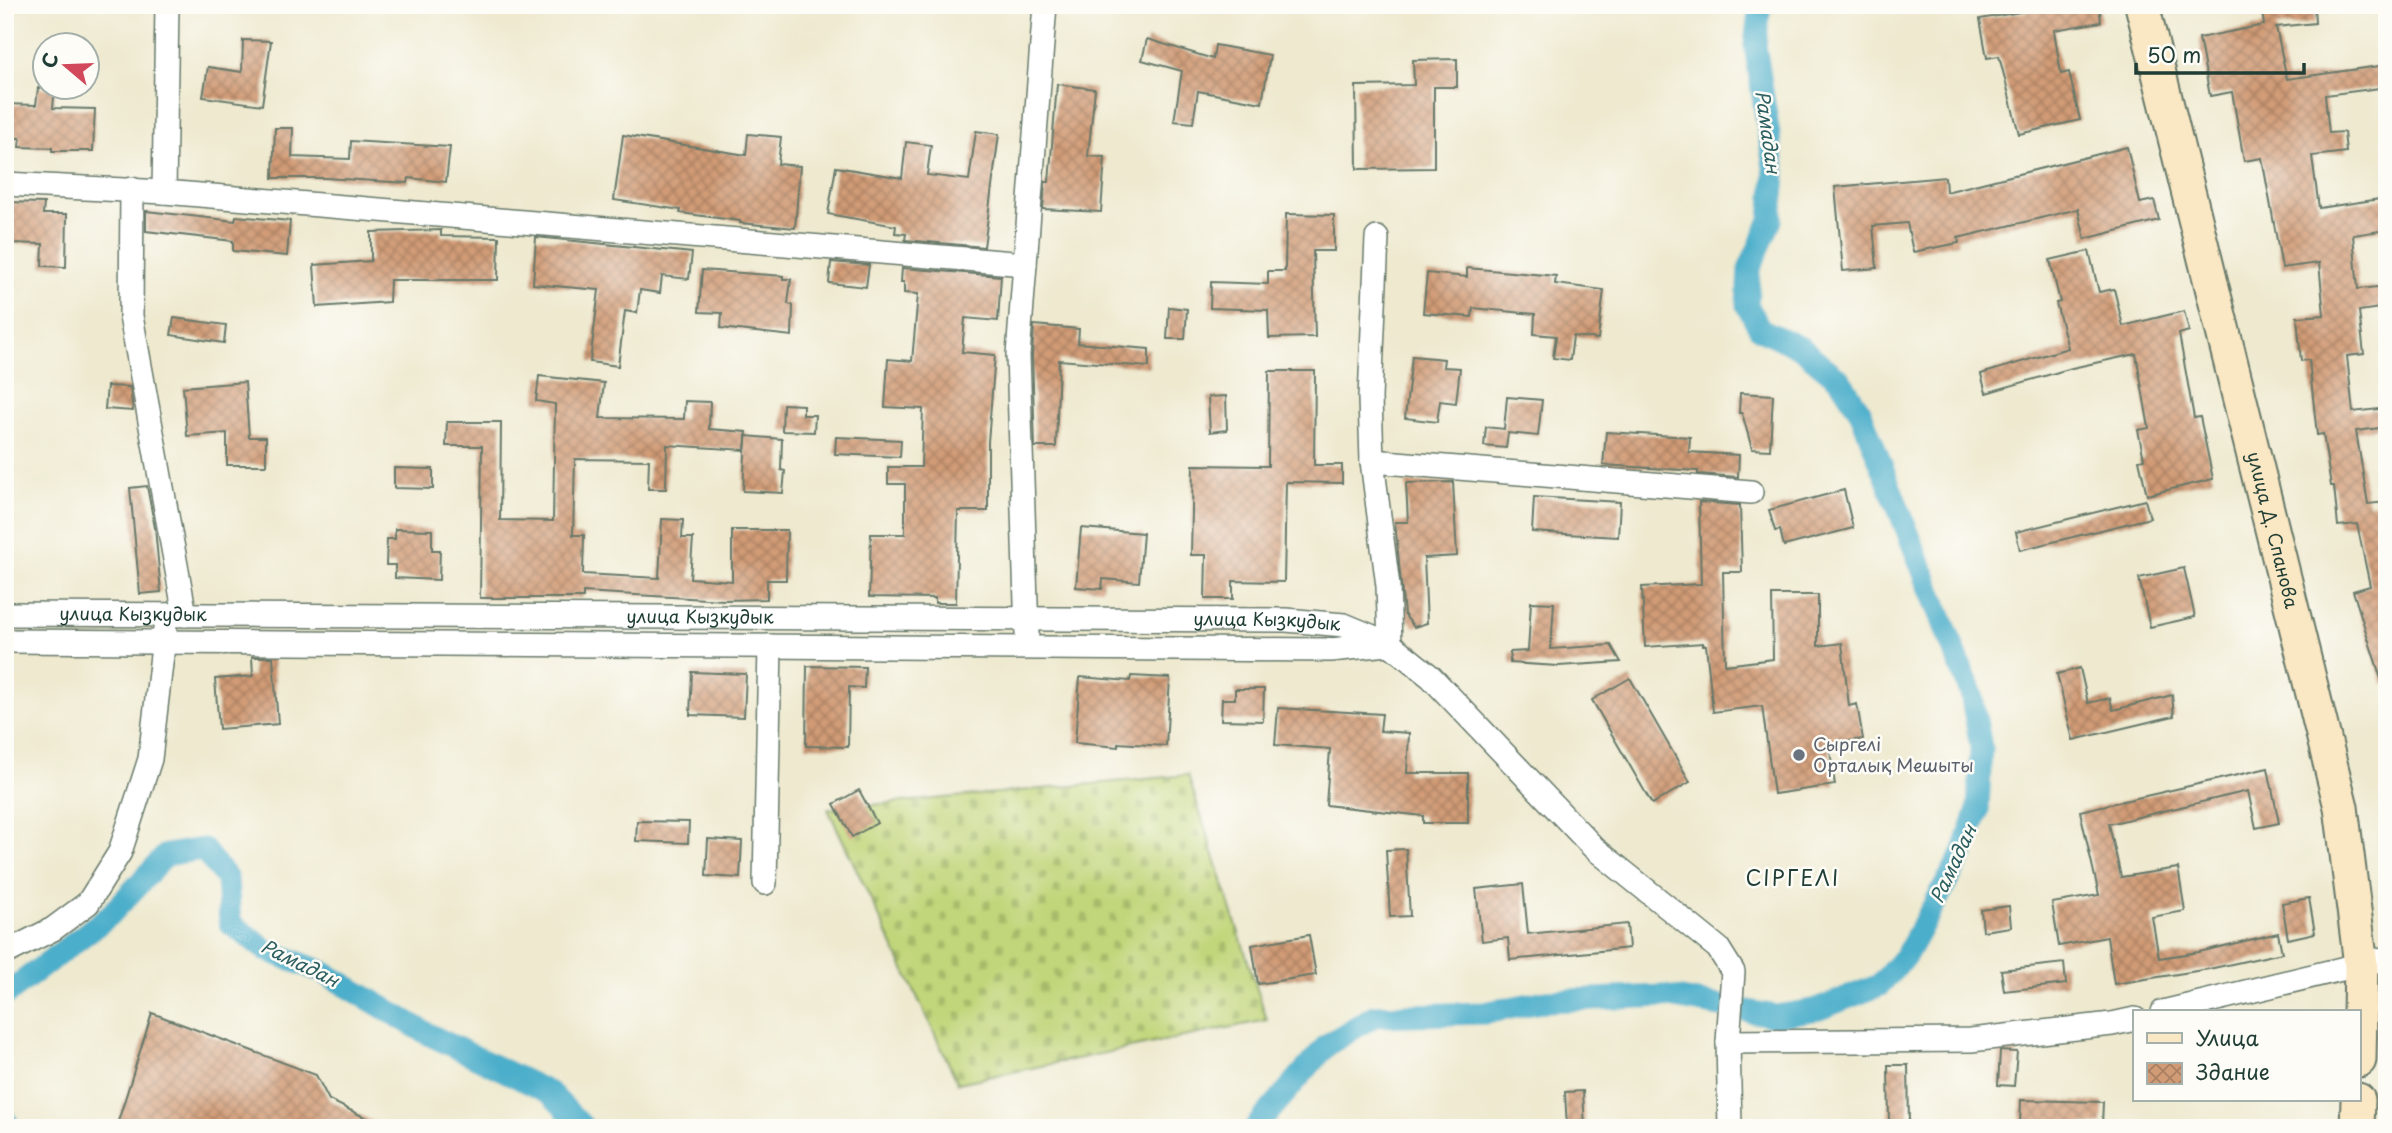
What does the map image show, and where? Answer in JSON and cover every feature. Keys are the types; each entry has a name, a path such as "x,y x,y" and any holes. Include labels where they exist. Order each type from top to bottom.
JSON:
{"main road":[{"name":"улица Д. Спанова","path":"2142,5 2341,807 2374,962 2360,1053"},
{"path":"2357,1128 2358,1102"}],"street":[{"path":"164,192 167,5"},
{"path":"1029,648 1025,619 1018,355 1045,5"},
{"path":"5,184 132,189 1025,264"},
{"path":"5,953 53,929 88,903 120,852 150,759 165,642 175,615 131,316 132,189"},
{"path":"5,641 1331,650 1390,644 1388,586 1372,461 1370,398 1377,238"},
{"path":"1372,461 1751,492"},
{"name":"улица Кызкудык","path":"5,614 1286,620 1344,625 1390,644 1431,677 1594,848 1718,948 1733,972 1728,1042"},
{"path":"359,616 363,643"},
{"path":"682,617 682,645"},
{"path":"765,883 770,646"},
{"path":"2171,1010 2374,962"},
{"path":"1730,1128 1728,1042 1971,1040 2133,1019"}],"green space":[{"path":"1188,775 1267,1020 958,1083 828,809"}],"building":[{"path":"2061,5 2099,5 2101,22 2054,30 2061,74 2069,72 2080,120 2019,134 1999,56 1987,58 1980,19"},
{"path":"2261,5 2314,5 2315,23 2276,27 2287,79 2387,65 2387,87 2325,95 2329,133 2344,132 2346,152 2312,156 2319,208 2387,198 2387,230 2353,235 2358,289 2387,286 2387,307 2359,311 2364,354 2347,356 2353,412 2387,408 2387,427 2356,431 2368,504 2387,502 2387,684 2383,685 2353,591 2370,586 2357,524 2338,526 2334,486 2331,486 2323,434 2317,435 2309,360 2301,361 2297,317 2324,315 2319,263 2282,268 2262,158 2244,161 2232,92 2210,96 2199,38 2264,25"},
{"path":"1147,39 1213,59 1215,45 1270,55 1262,103 1198,91 1193,123 1174,121 1182,71 1142,60"},
{"path":"243,40 271,41 262,105 203,97 208,67 242,72"},
{"path":"1457,59 1457,87 1434,87 1434,168 1357,169 1356,86 1414,85 1413,60"},
{"path":"1057,84 1095,89 1088,156 1105,157 1101,212 1043,209 1045,182 1049,182"},
{"path":"36,102 54,102 53,108 95,109 93,151 52,151 52,148 19,147 20,138 5,138 5,104 36,105"},
{"path":"275,128 293,128 292,157 350,159 351,141 450,147 446,182 409,178 408,183 273,178"},
{"path":"976,131 999,134 984,247 905,240 906,234 895,233 896,226 828,214 836,167 902,178 906,142 931,145 927,175 969,180"},
{"path":"748,134 781,137 778,164 800,166 795,228 740,223 680,213 681,210 614,200 623,135 746,155"},
{"path":"2127,147 2140,203 2154,200 2159,220 2085,239 2078,209 1958,238 1959,243 1913,252 1907,223 1873,226 1877,268 1843,271 1835,187 1945,177 1946,192"},
{"path":"5,202 44,203 43,214 67,214 66,267 42,266 43,244 5,243"},
{"path":"146,211 235,221 236,216 290,221 287,256 233,251 233,241 146,231"},
{"path":"1286,214 1334,215 1334,251 1313,251 1315,337 1269,338 1268,310 1210,308 1211,282 1268,284 1268,271 1285,271"},
{"path":"441,230 441,236 499,237 498,280 390,280 389,302 317,307 314,265 371,261 371,232"},
{"path":"536,237 692,253 689,279 662,276 660,293 640,290 637,313 625,311 618,366 590,362 599,290 533,284"},
{"path":"2089,251 2099,292 2114,289 2123,326 2184,311 2189,331 2179,334 2194,418 2200,417 2213,479 2147,495 2139,460 2144,459 2138,430 2149,428 2136,354 2072,368 1986,393 1981,374 2068,348 2056,303 2060,302 2050,260"},
{"path":"831,262 869,265 866,287 829,283"},
{"path":"902,268 1001,276 998,321 965,318 962,352 995,355 988,442 988,511 958,511 956,603 935,603 935,598 869,597 871,534 905,534 905,484 888,484 888,467 921,467 923,409 885,407 888,359 912,361 918,294 904,293 904,282 901,282"},
{"path":"1467,268 1556,276 1555,284 1604,290 1598,339 1573,336 1570,360 1553,358 1556,336 1534,334 1535,314 1473,308 1472,317 1423,313 1427,273 1467,277"},
{"path":"702,270 783,276 783,279 791,279 788,304 793,305 792,336 721,328 722,313 699,312"},
{"path":"1169,307 1187,309 1185,339 1167,339"},
{"path":"174,318 226,325 224,343 171,335"},
{"path":"1034,325 1079,329 1078,343 1149,349 1149,367 1059,360 1056,447 1035,447 1032,355"},
{"path":"1412,356 1444,359 1443,367 1460,368 1456,403 1440,401 1437,422 1405,418"},
{"path":"1269,371 1315,371 1314,465 1342,465 1342,483 1286,482 1284,582 1233,581 1233,599 1205,599 1206,555 1191,555 1193,465 1268,466"},
{"path":"539,376 604,383 600,418 684,419 685,401 710,402 709,429 747,432 745,450 667,445 666,489 648,489 649,460 575,459 573,535 584,535 583,574 659,578 662,519 683,520 682,538 693,538 690,578 732,581 732,530 787,530 786,580 767,580 767,599 724,600 583,592 583,598 480,598 482,446 446,446 447,422 501,422 500,520 553,521 555,404 536,401"},
{"path":"245,382 249,437 266,437 266,465 227,465 227,433 187,436 183,387"},
{"path":"107,386 130,387 133,411 105,409"},
{"path":"1740,393 1773,395 1770,450 1752,449 1742,413 1739,413"},
{"path":"1226,396 1227,430 1210,432 1208,397"},
{"path":"1507,397 1542,400 1538,436 1508,433 1506,448 1484,446 1486,427 1504,429"},
{"path":"783,404 803,405 803,415 815,415 814,432 782,431"},
{"path":"1606,432 1690,437 1689,452 1739,455 1738,477 1698,474 1698,471 1603,465"},
{"path":"746,436 782,439 781,470 785,471 783,493 743,491"},
{"path":"836,437 901,440 900,457 835,454"},
{"path":"394,468 433,469 433,489 394,488"},
{"path":"1453,482 1457,556 1424,558 1427,623 1414,627 1404,614 1395,522 1408,522 1406,483"},
{"path":"147,486 155,528 161,592 140,594 130,488"},
{"path":"1844,490 1853,528 1784,546 1780,530 1775,531 1769,510"},
{"path":"1534,497 1620,502 1618,537 1532,532"},
{"path":"2145,500 2150,518 2020,550 2016,532"},
{"path":"1699,502 1740,505 1742,572 1723,572 1725,665 1773,659 1772,595 1818,595 1818,646 1842,643 1849,706 1857,704 1863,739 1829,744 1835,785 1774,794 1762,706 1713,712 1706,645 1703,643 1645,647 1642,587 1701,584"},
{"path":"1081,528 1143,533 1139,582 1103,579 1102,589 1076,587"},
{"path":"395,529 432,530 432,550 440,550 439,580 395,578 395,565 386,565 387,539 395,539"},
{"path":"2184,568 2195,617 2150,627 2139,578"},
{"path":"1531,602 1554,603 1551,649 1611,645 1621,662 1558,666 1510,663 1510,652 1528,651"},
{"path":"252,657 273,657 278,724 219,729 215,679 253,676"},
{"path":"807,666 865,667 864,688 849,687 848,747 806,746"},
{"path":"2080,668 2088,703 2110,698 2113,710 2172,695 2174,716 2073,740 2057,674"},
{"path":"692,672 746,674 744,717 690,715"},
{"path":"1131,676 1170,678 1166,746 1118,743 1118,747 1075,743 1080,677 1130,681"},
{"path":"1630,678 1690,782 1652,804 1592,700"},
{"path":"1235,689 1264,689 1263,721 1221,720 1222,699 1235,699"},
{"path":"1278,708 1382,714 1380,731 1409,733 1407,773 1468,773 1468,823 1423,823 1423,816 1326,805 1330,749 1275,745"},
{"path":"2268,768 2279,823 2256,828 2248,791 2109,824 2121,877 2178,868 2185,911 2152,917 2159,958 2199,952 2278,933 2282,953 2209,969 2114,984 2107,937 2059,946 2052,903 2099,895 2080,811"},
{"path":"859,790 877,823 852,837 834,804"},
{"path":"637,821 689,822 688,843 636,841"},
{"path":"708,839 742,841 740,878 706,876"},
{"path":"1406,849 1410,916 1390,917 1386,850"},
{"path":"1523,884 1528,934 1627,924 1629,948 1510,960 1508,938 1482,941 1476,889"},
{"path":"2309,898 2315,933 2288,939 2282,903"},
{"path":"2009,906 2011,927 1983,931 1981,910"},
{"path":"1309,935 1316,975 1258,984 1252,945"},
{"path":"2064,963 2066,984 2004,991 2001,970"},
{"path":"152,1013 316,1075 329,1100 387,1128 116,1128"},
{"path":"2000,1051 2017,1052 2014,1086 1998,1085"},
{"path":"1888,1065 1908,1065 1909,1124 1889,1124"},
{"path":"1583,1091 1585,1128 1567,1128 1565,1092"},
{"path":"2021,1100 2103,1102 2102,1125 2020,1123"}],"waterway":[{"name":"Рамадан","path":"1255,1128 1327,1045 1374,1016 1484,1013 1546,1001 1664,996 1776,1016 1819,1009 1880,985 1906,955 1963,853 1978,810 1981,747 1971,693 1860,411 1840,380 1801,348 1760,329 1747,305 1749,270 1771,220 1775,174 1755,45 1760,5"},
{"name":"Рамадан","path":"5,995 110,915 166,855 203,849 227,879 230,923 266,950 323,972 428,1034 550,1093 584,1128"},
{"name":"Рамадан","path":"5,1120 10,1128"}],"place":[{"name":"Сыргелі Орталық Мешыты","path":"1799,755"}],"district":[{"name":"СІРГЕЛІ","path":"1793,879"}]}
